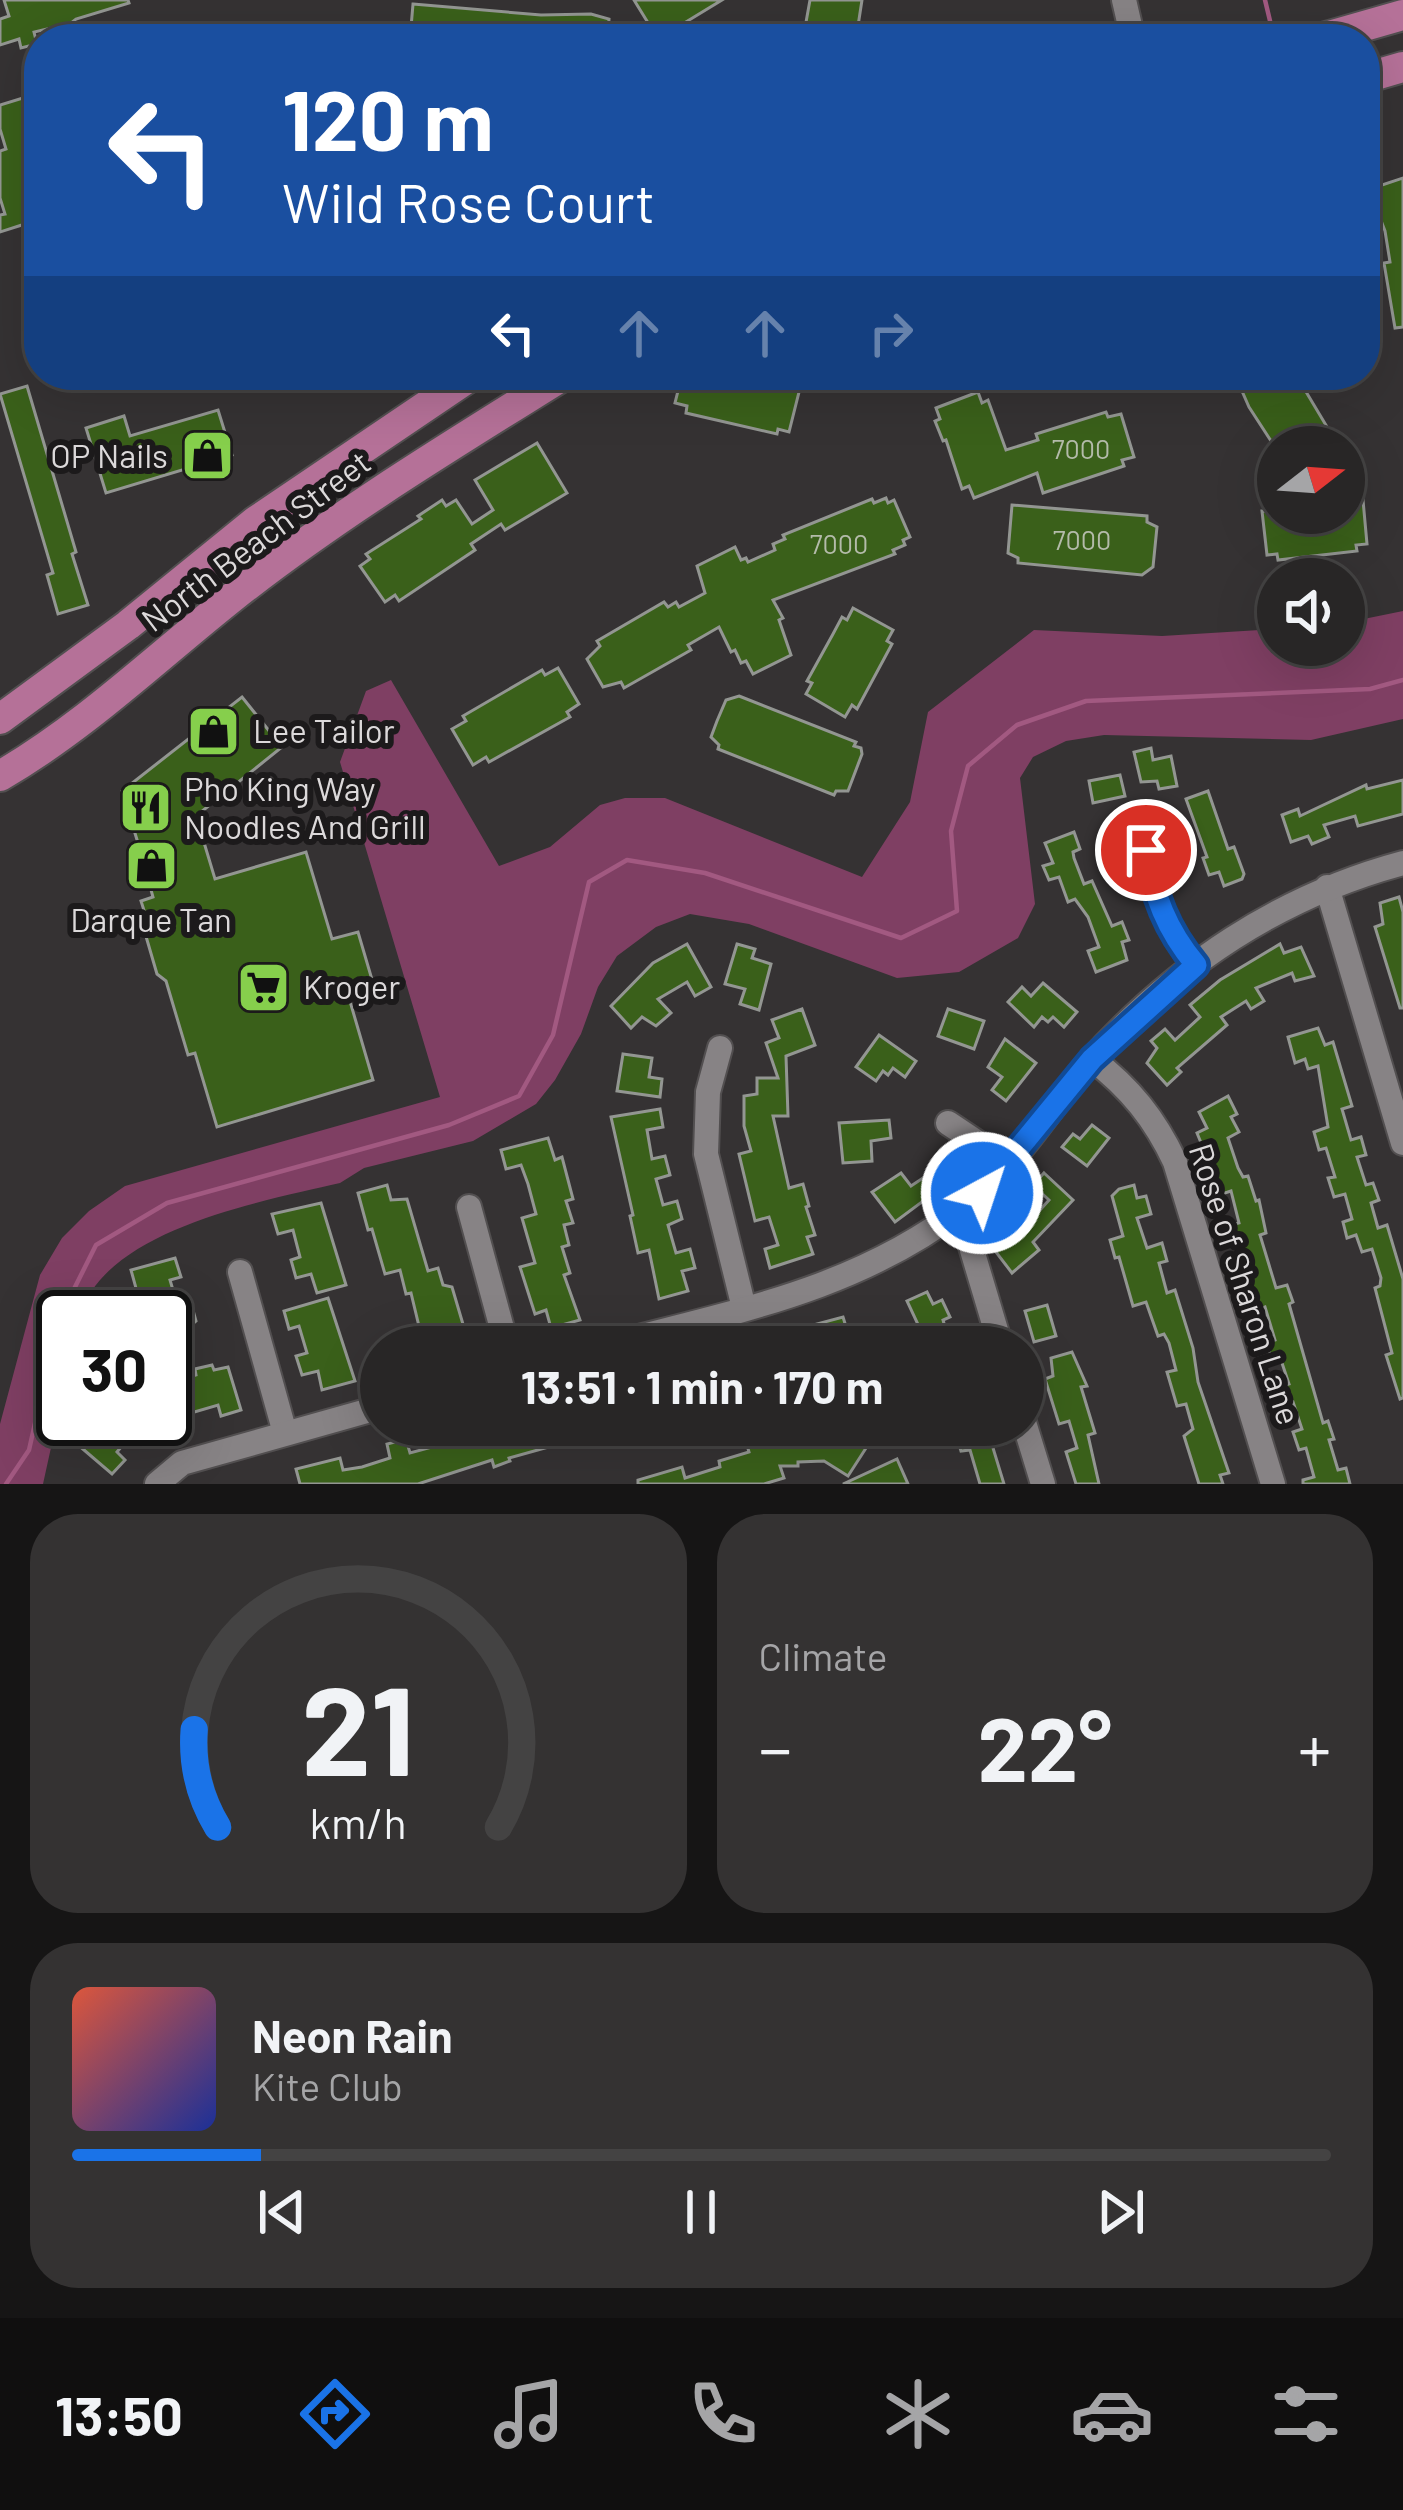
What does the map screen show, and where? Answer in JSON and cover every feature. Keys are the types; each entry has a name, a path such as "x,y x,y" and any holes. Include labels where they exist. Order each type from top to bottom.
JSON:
{"main road":[{"path":"1372,24 1403,15"},
{"name":"North Beach Street","path":"0,719 128,625 256,521 450,390"},
{"name":"North Beach Street","path":"0,776 88,717 234,596 380,490 540,390"}],"street":[{"path":"1146,850 1156,901 1173,938 1196,965"},
{"path":"678,1326 835,1282 908,1247 982,1193 1092,1059 1196,965 1241,931 1327,887 1403,863"},
{"path":"1327,887 1401,1127"},
{"path":"720,1048 708,1092 706,1154 744,1308"},
{"name":"Rose of Sharon Lane","path":"1092,1059 1125,1084 1159,1128 1175,1162 1273,1484"},
{"path":"948,1123 1008,1162"},
{"path":"469,1208 501,1326"},
{"path":"961,1210 995,1326"},
{"path":"240,1272 284,1433"},
{"path":"158,1484 182,1463 360,1413"},
{"path":"1031,1446 1042,1484"}],"shaded area":[{"path":"1403,611 1403,719 1311,740 1104,735 1066,741 1033,757 1020,778 1035,904 1018,938 959,972 897,978 749,924 690,914 656,927 617,956 555,1080 536,1104 473,1141 364,1168 340,1183 190,1224 120,1261 94,1290 36,1290 36,1446 51,1446 43,1484 0,1484 0,1424 40,1275 62,1238 89,1211 125,1186 440,1097 340,762 366,691 391,680 499,866 550,847 600,805 625,798 665,798 862,877 910,802 928,712 1034,630 1162,636 1257,630 1257,666 1365,666 1365,619"}],"building":[{"path":"4,0 129,3 70,24 24,24 21,48 19,39 0,45 0,19 9,16"},
{"path":"634,0 722,0 683,24 649,24"},
{"path":"810,0 862,0 858,24 806,24"},
{"path":"413,4 541,15 591,14 609,19 609,24 411,24"},
{"path":"24,98 24,224 0,232 0,215 5,214 0,198 0,151 6,149 0,105"},
{"path":"1403,178 1403,327 1395,328 1384,263 1390,262 1380,218 1380,186"},
{"path":"24,387 28,390 88,605 58,614 47,575 53,573 0,394"},
{"path":"678,390 800,390 789,432 778,429 777,434 686,413 687,406 675,403"},
{"path":"1242,390 1305,390 1326,426 1261,426"},
{"path":"978,392 982,403 988,400 1006,450 1038,440 1036,434 1106,412 1108,417 1121,414 1134,457 1122,460 1124,466 1043,493 1037,473 974,498 969,486 962,489 935,421 940,419 936,408"},
{"path":"218,410 232,455 106,493 86,428 124,416 130,436"},
{"path":"537,443 567,493 505,530 501,524 471,544 475,550 399,601 395,595 385,602 360,566 370,559 366,554 442,500 446,506 456,500 472,524 493,510 475,480"},
{"path":"886,498 888,503 894,500 910,537 903,540 905,545 893,550 895,554 773,600 783,618 779,620 791,655 753,674 735,650 731,652 719,627 688,645 691,650 624,688 621,682 603,687 587,659 600,646 597,641 664,602 668,607 676,602 679,607 705,593 697,566 735,547 741,560 748,562 775,550 773,544 785,539 783,535 872,499 874,503"},
{"path":"1012,505 1147,516 1147,522 1157,527 1153,567 1142,575 1018,563 1008,553"},
{"path":"1365,522 1367,544 1356,545 1357,551 1296,558 1267,555 1265,534 1365,534"},
{"path":"853,608 893,630 887,641 892,644 857,709 852,705 845,717 806,694 812,683 807,681 842,617 847,620"},
{"path":"558,668 579,704 567,712 570,717 489,762 486,757 473,765 452,729 466,721 463,716 542,670 545,675"},
{"path":"739,696 856,742 862,754 848,791 834,795 718,749 711,737 717,721 726,700"},
{"name":"Kroger","path":"242,697 282,747 196,816 215,879 306,852 332,939 358,932 373,983 347,991 373,1080 217,1127 195,1053 188,1055 166,981 157,974 145,933 148,923 141,901 153,897 143,861 139,862 122,791"},
{"path":"1151,748 1153,760 1171,756 1177,786 1159,789 1157,781 1141,782 1134,752"},
{"path":"1120,775 1125,796 1093,803 1089,781"},
{"path":"1403,780 1403,814 1358,826 1355,816 1324,825 1329,837 1312,844 1308,836 1291,842 1282,815 1298,809 1300,816 1366,785 1367,789"},
{"path":"1208,791 1228,849 1234,847 1244,874 1224,886 1219,872 1209,875 1186,799"},
{"path":"1074,832 1080,849 1073,852 1074,858 1084,884 1092,881 1112,926 1122,922 1129,940 1122,942 1127,960 1096,972 1088,951 1099,947 1088,917 1075,899 1068,902 1059,877 1049,880 1043,866 1053,863 1045,843"},
{"path":"1399,897 1403,1008 1375,927 1383,924 1380,903"},
{"path":"687,944 711,987 695,996 687,982 658,999 671,1013 656,1026 642,1017 631,1028 611,1006 653,963"},
{"path":"737,944 755,949 752,958 771,964 759,1010 740,1004 745,989 725,984"},
{"path":"1280,944 1284,953 1301,947 1314,976 1295,981 1292,973 1256,988 1264,1001 1251,1009 1246,1001 1221,1017 1227,1025 1177,1068 1181,1072 1167,1085 1147,1063 1157,1048 1151,1041 1165,1029 1175,1040 1200,1017 1190,1005 1220,980"},
{"path":"1043,983 1077,1012 1064,1027 1053,1017 1048,1022 1042,1017 1034,1027 1008,1002 1022,987 1031,996"},
{"path":"802,1009 815,1045 786,1056 788,1116 773,1116 789,1188 803,1184 815,1235 807,1237 813,1254 770,1268 765,1249 778,1245 769,1217 755,1221 739,1154 751,1151 744,1126 744,1096 757,1094 757,1078 778,1078 766,1043 779,1038 772,1020"},
{"path":"948,1009 984,1021 974,1049 938,1036"},
{"path":"1318,1028 1325,1045 1333,1042 1352,1106 1342,1109 1351,1140 1361,1137 1366,1155 1357,1157 1366,1185 1373,1183 1379,1200 1371,1203 1378,1228 1387,1225 1403,1279 1400,1399 1386,1355 1392,1353 1375,1288 1381,1278 1372,1249 1362,1252 1356,1235 1347,1238 1343,1222 1352,1219 1345,1194 1334,1197 1328,1178 1335,1177 1326,1148 1319,1150 1314,1132 1328,1127 1318,1066 1308,1069 1305,1059 1295,1063 1288,1037"},
{"path":"879,1035 916,1061 905,1077 893,1068 888,1075 883,1071 876,1081 856,1067"},
{"path":"1005,1039 1036,1063 1006,1101 992,1090 1002,1077 988,1067"},
{"path":"623,1054 652,1058 649,1077 662,1079 660,1097 617,1091"},
{"path":"1228,1096 1239,1132 1228,1138 1238,1168 1243,1177 1248,1176 1259,1200 1266,1233 1260,1235 1276,1288 1287,1285 1323,1423 1328,1421 1338,1470 1346,1468 1350,1484 1303,1484 1314,1477 1306,1448 1299,1450 1293,1432 1302,1429 1293,1402 1287,1404 1281,1386 1289,1384 1280,1357 1272,1360 1266,1343 1275,1340 1265,1307 1257,1310 1231,1225 1239,1223 1231,1191 1222,1194 1197,1133 1207,1128 1199,1112"},
{"path":"660,1109 663,1127 647,1130 652,1159 665,1156 670,1175 656,1179 663,1205 677,1201 682,1219 668,1225 676,1253 690,1249 695,1268 682,1271 688,1291 659,1299 649,1250 638,1253 611,1117"},
{"path":"889,1120 891,1138 871,1141 872,1161 843,1163 839,1123"},
{"path":"1092,1125 1109,1138 1087,1166 1062,1147 1073,1134 1080,1139"},
{"path":"548,1138 555,1160 562,1157 573,1199 566,1201 573,1223 564,1225 569,1245 562,1247 570,1273 564,1275 580,1320 550,1326 546,1310 535,1314 520,1267 535,1263 522,1218 536,1214 521,1165 506,1169 501,1150"},
{"path":"901,1173 911,1186 923,1178 934,1193 895,1222 872,1192"},
{"path":"1044,1173 1073,1200 1033,1242 1039,1250 1012,1273 986,1239 999,1228 1006,1235 1019,1224 1023,1229 1049,1200 1033,1185"},
{"path":"387,1185 391,1200 407,1199 428,1271 438,1268 443,1285 452,1287 464,1326 419,1326 400,1270 385,1274 358,1193"},
{"path":"1134,1185 1137,1198 1146,1196 1151,1214 1137,1218 1147,1248 1162,1243 1167,1261 1159,1263 1167,1293 1175,1290 1198,1382 1229,1473 1220,1475 1223,1484 1199,1484 1184,1436 1193,1429 1186,1404 1177,1406 1167,1372 1176,1370 1169,1343 1164,1334 1158,1336 1146,1302 1133,1306 1119,1257 1115,1258 1110,1240 1123,1236 1112,1196"},
{"path":"321,1203 346,1285 317,1293 311,1274 296,1278 291,1260 300,1257 293,1230 278,1234 272,1214"},
{"path":"175,1258 181,1277 170,1280 173,1290 136,1290 131,1270"},
{"path":"927,1292 933,1304 942,1300 950,1317 943,1320 945,1326 919,1326 907,1301"},
{"path":"328,1298 355,1381 322,1390 318,1371 302,1375 296,1356 307,1353 299,1326 289,1329 284,1311"},
{"path":"1047,1305 1056,1336 1044,1339 1044,1326 1029,1326 1025,1311"},
{"path":"843,1317 846,1326 809,1326"},
{"path":"1072,1352 1087,1386 1081,1387 1095,1433 1088,1435 1099,1484 1076,1484 1066,1452 1077,1448 1069,1421 1059,1424 1045,1379 1053,1376 1051,1358"},
{"path":"228,1367 241,1410 221,1416 218,1405 192,1413 195,1369"},
{"path":"79,1446 122,1446 117,1452 125,1460 112,1474"},
{"path":"387,1446 408,1446 410,1453 436,1446 552,1446 494,1467 492,1460 418,1484 300,1484 296,1469 340,1458 343,1470 362,1467 390,1458"},
{"path":"747,1446 867,1446 848,1476 824,1461 780,1466 784,1478 764,1484 638,1484 638,1480 682,1467 685,1478 749,1452"},
{"path":"959,1446 992,1446 1004,1484 980,1484 970,1450 961,1451"},
{"path":"897,1459 908,1484 843,1484"}],"waterway":[{"path":"1265,0 1271,24"},
{"path":"6,1484 29,1450 58,1321 96,1245 167,1203 449,1125 519,1096 553,1035 589,882 627,860 705,873 901,938 957,911 951,831 968,766 1017,725 1086,701 1370,689 1403,680"}],"place":[{"name":"OP Nails","path":"207,456"},
{"name":"Lee Tailor","path":"214,731"},
{"name":"Pho King Way Noodles And Grill","path":"145,808"},
{"name":"Darque Tan","path":"151,866"},
{"name":"Kroger","path":"264,987"}],"route":[{"path":"982,1193 1092,1059 1196,965 1173,938 1156,901 1146,850"}]}
